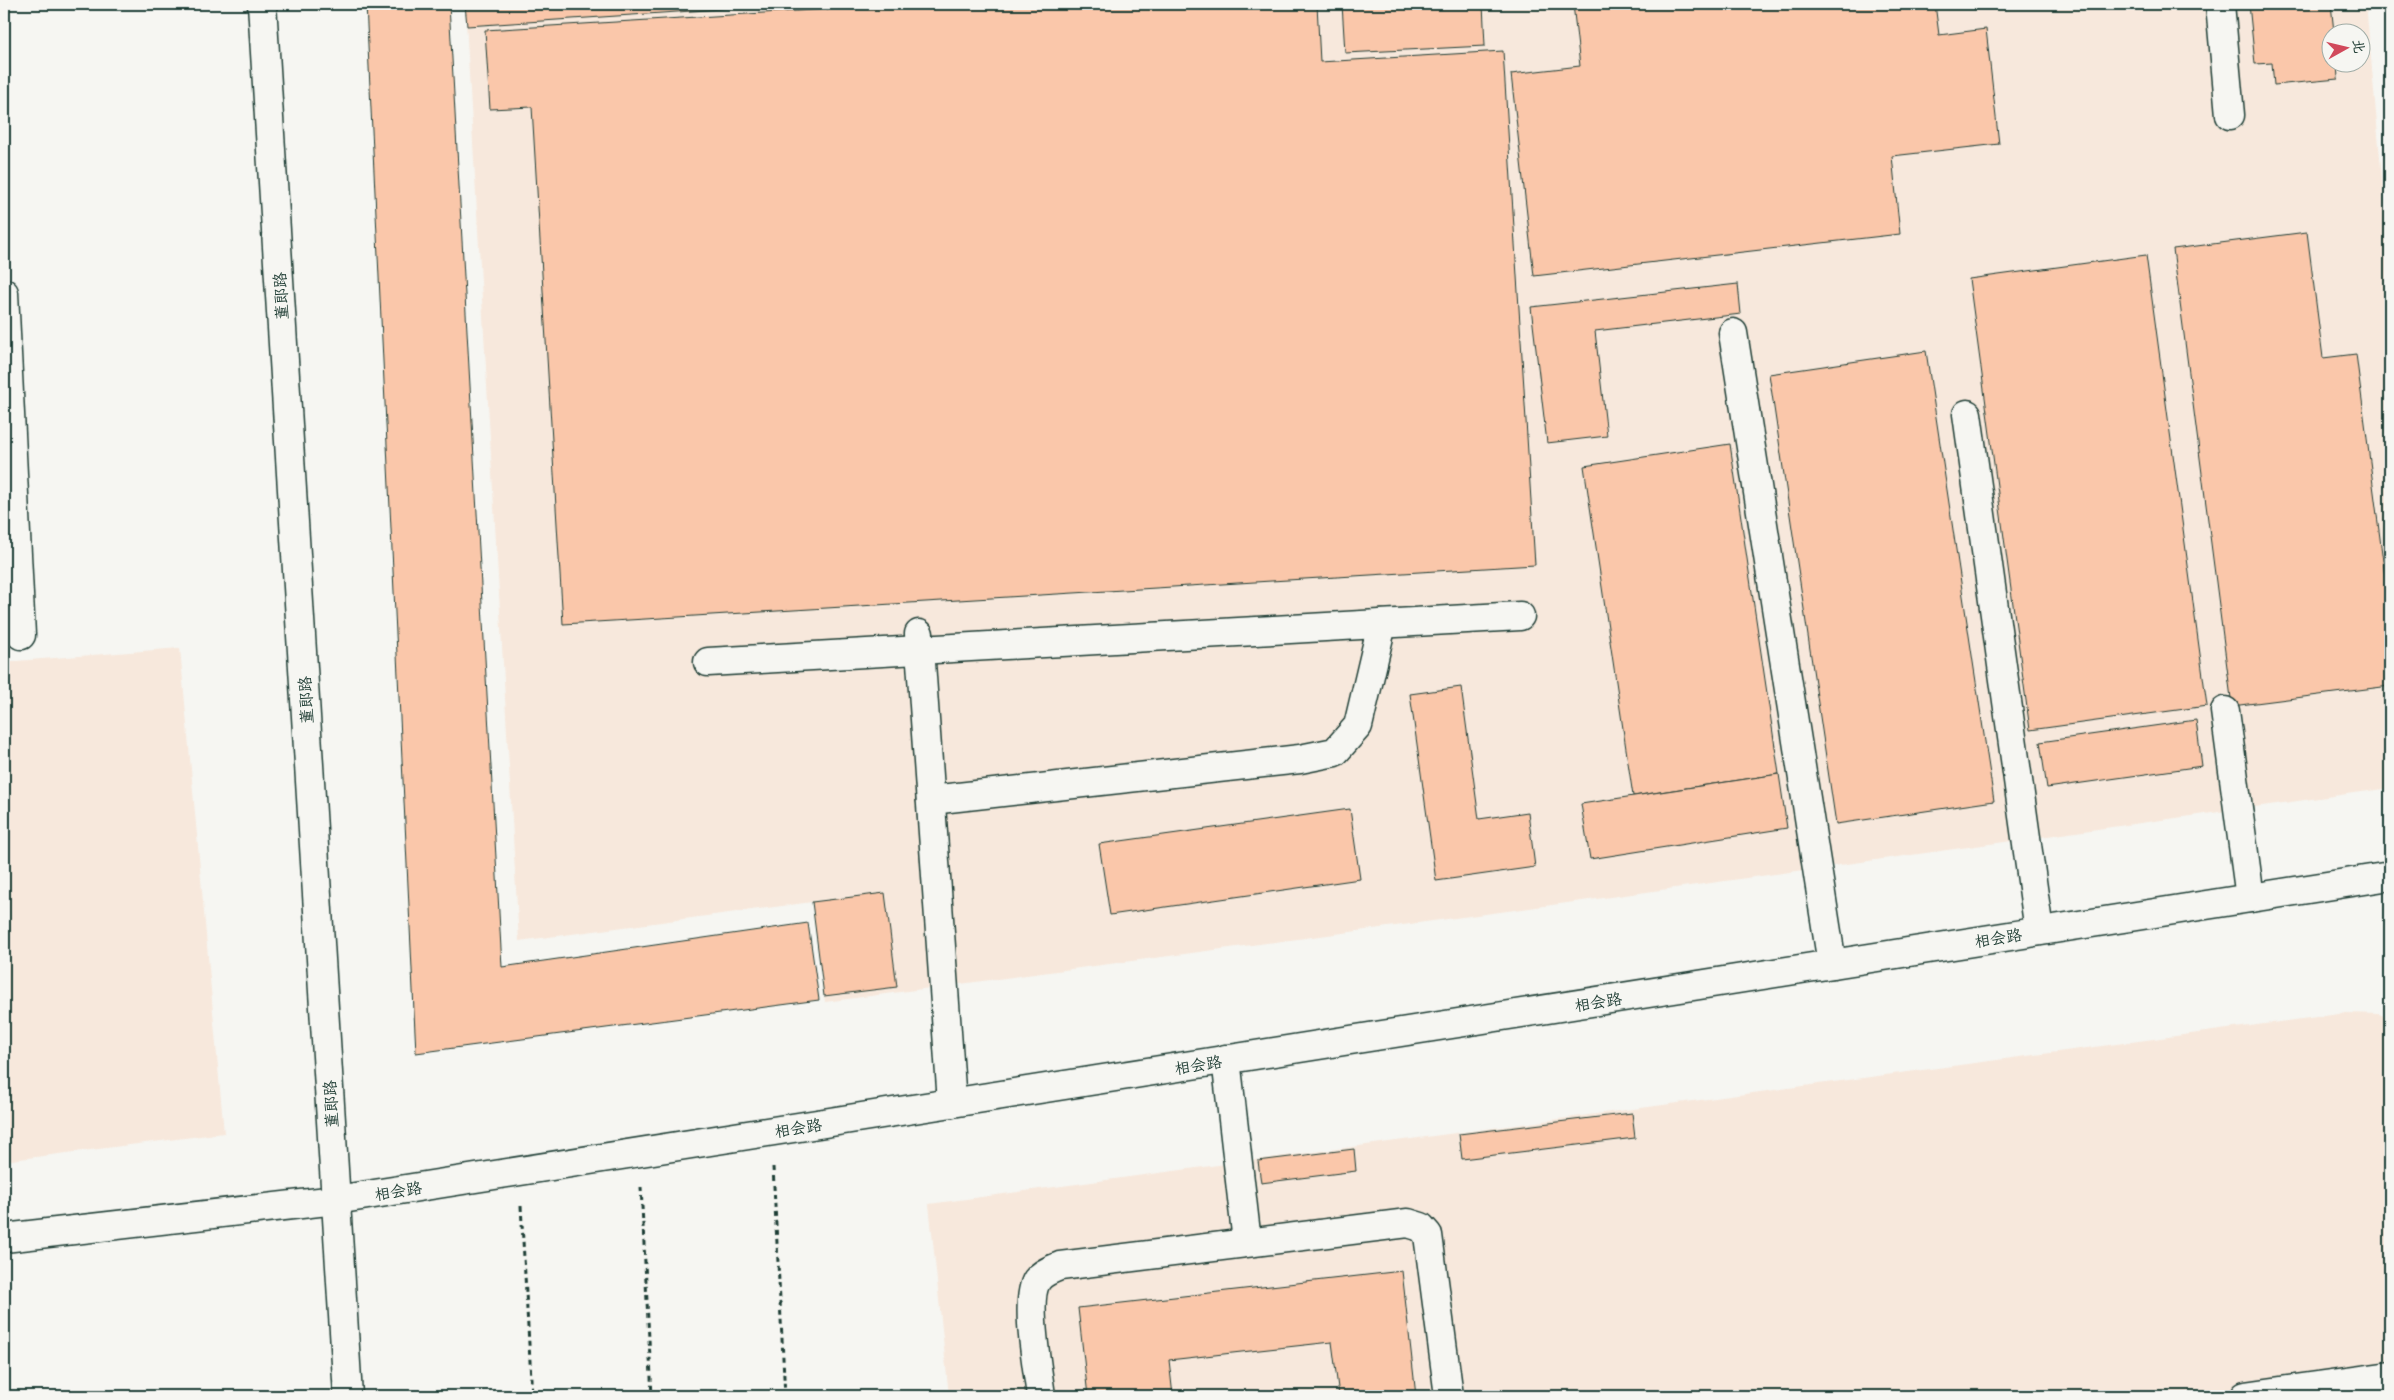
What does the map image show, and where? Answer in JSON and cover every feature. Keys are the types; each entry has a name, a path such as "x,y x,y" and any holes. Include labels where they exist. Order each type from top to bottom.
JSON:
{"street":[{"name":"董郎路","path":"262,4 348,1396"},
{"path":"2220,4 2230,115"},
{"path":"4,293 22,635"},
{"path":"1733,333 1832,964"},
{"path":"1967,414 2039,931"},
{"path":"708,662 919,642 1382,624 1520,616"},
{"path":"931,800 1300,758 1335,752 1358,726 1382,624"},
{"path":"919,642 952,1103"},
{"path":"2225,711 2250,898"},
{"name":"相会路","path":"4,1238 336,1200 2390,876"},
{"path":"1226,1059 1247,1242"},
{"path":"1041,1396 1031,1311 1032,1295 1038,1280 1050,1269 1394,1223 1408,1223 1420,1227 1428,1235 1449,1396"},
{"path":"2245,1396 2390,1376"}],"path":[{"path":"771,1131 784,1396"},
{"path":"639,1152 652,1396"},
{"path":"519,1170 532,1396"}],"shaded area":[{"path":"465,4 2366,4 2368,22 2322,22 2322,72 2372,72 2372,70 2390,266 2390,788 1582,901 825,1002 812,902 519,941"},
{"path":"180,648 224,1133 4,1161 4,662"},
{"path":"2346,1013 2379,1014 2390,1019 2390,1396 949,1396 929,1204"}],"building":[{"path":"366,4 449,4 502,967 808,923 819,1000 416,1053"},
{"path":"465,4 797,4 467,26"},
{"path":"911,4 1317,4 1320,62 1503,51 1535,565 563,624 532,107 490,109 485,30"},
{"path":"1342,4 1483,4 1485,46 1345,53"},
{"path":"1573,4 1935,4 1939,35 1986,29 1999,144 1892,156 1900,234 1534,276 1511,74 1580,66"},
{"path":"2249,4 2331,4 2333,22 2322,22 2322,72 2338,72 2338,79 2274,85 2272,63 2255,64"},
{"path":"2307,232 2323,358 2356,354 2390,615 2390,686 2232,706 2173,249"},
{"path":"2146,255 2207,706 2030,730 1969,279"},
{"path":"1738,284 1741,314 1595,331 1607,436 1547,443 1531,307"},
{"path":"1926,351 1994,801 1836,824 1769,374"},
{"path":"1730,444 1779,774 1633,796 1584,466"},
{"path":"1461,687 1479,819 1528,812 1535,867 1436,881 1410,694"},
{"path":"2196,720 2202,766 2047,788 2040,742"},
{"path":"1779,774 1787,828 1590,859 1581,804"},
{"path":"1350,809 1360,879 1110,915 1099,844"},
{"path":"885,893 897,987 824,996 812,902"},
{"path":"4,992 7,1040 4,1040"},
{"path":"1632,1113 1635,1138 1462,1159 1459,1134"},
{"path":"1354,1149 1356,1171 1261,1183 1258,1161"},
{"path":"1402,1271 1416,1396 1339,1396 1332,1342 1169,1360 1173,1396 1088,1396 1078,1308"},
{"path":"2390,1391 2390,1396 2355,1396"}]}
